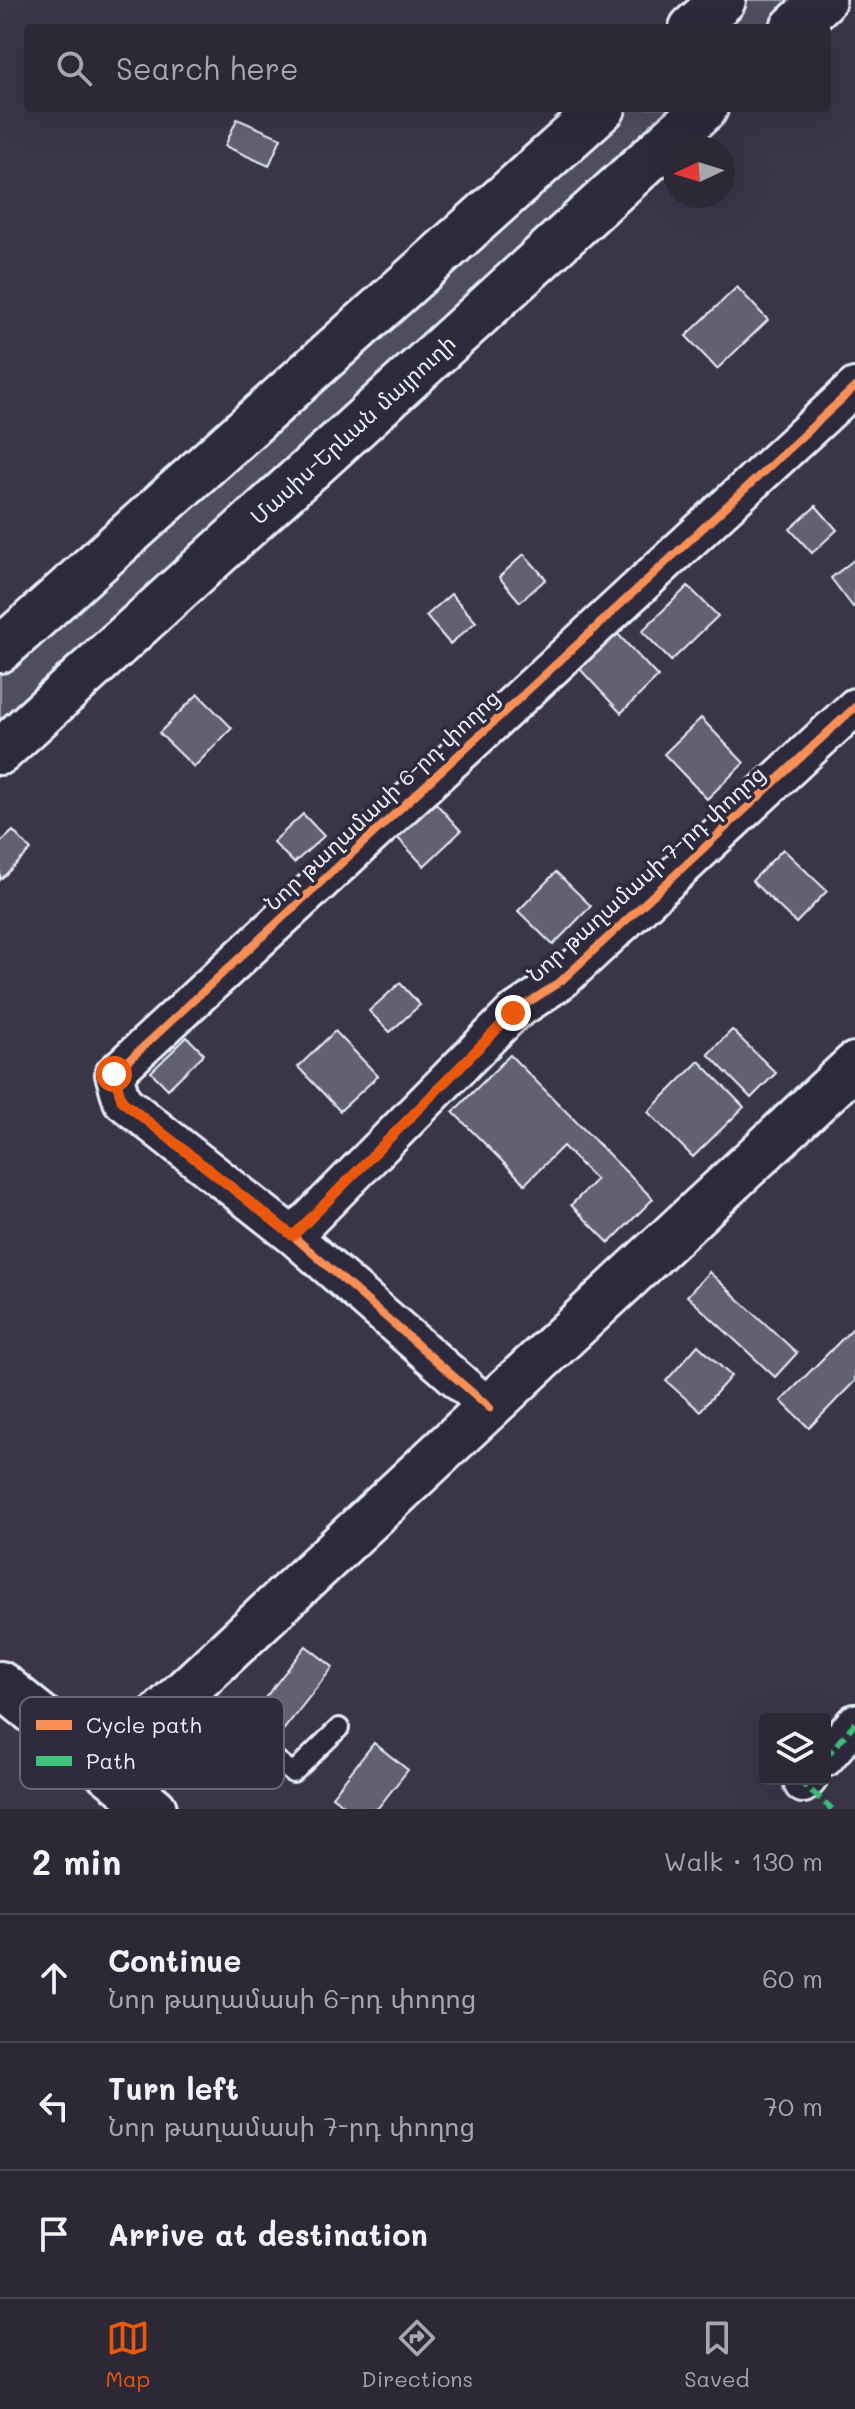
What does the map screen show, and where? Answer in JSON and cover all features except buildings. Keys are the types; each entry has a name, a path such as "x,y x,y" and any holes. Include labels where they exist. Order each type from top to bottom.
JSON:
{"main road":[{"path":"696,24 723,0"},
{"path":"797,24 823,0"},
{"path":"0,650 599,112"},
{"name":"Մասիս-Երևան մայրուղի","path":"0,752 701,112"},
{"path":"180,1697 855,1065"},
{"path":"0,1684 20,1700"},
{"path":"130,1789 154,1809"}],"street":[{"name":"Նոր թաղամասի 6-րդ փողոց","path":"293,1236 122,1101 114,1074 855,387"},
{"name":"Նոր թաղամասի 7-րդ փողոց","path":"293,1236 513,1013 561,981 855,707"},
{"path":"293,1236 490,1408"},
{"path":"831,1751 855,1723"}],"lane":[{"path":"186,1691 194,1697"},
{"path":"284,1766 293,1773 339,1728"}],"shaded area":[{"path":"747,0 801,0 774,24 720,24"},
{"path":"624,112 677,112 0,725 0,672"}],"marked path":[{"path":"831,1751 855,1723"},
{"path":"804,1785 832,1809"}],"cycle path":[{"path":"490,1408 293,1236 122,1101 114,1074 855,387"},
{"path":"293,1236 513,1013 561,981 855,707"}],"route":[{"path":"114,1074 122,1101 293,1236 513,1013"}]}
